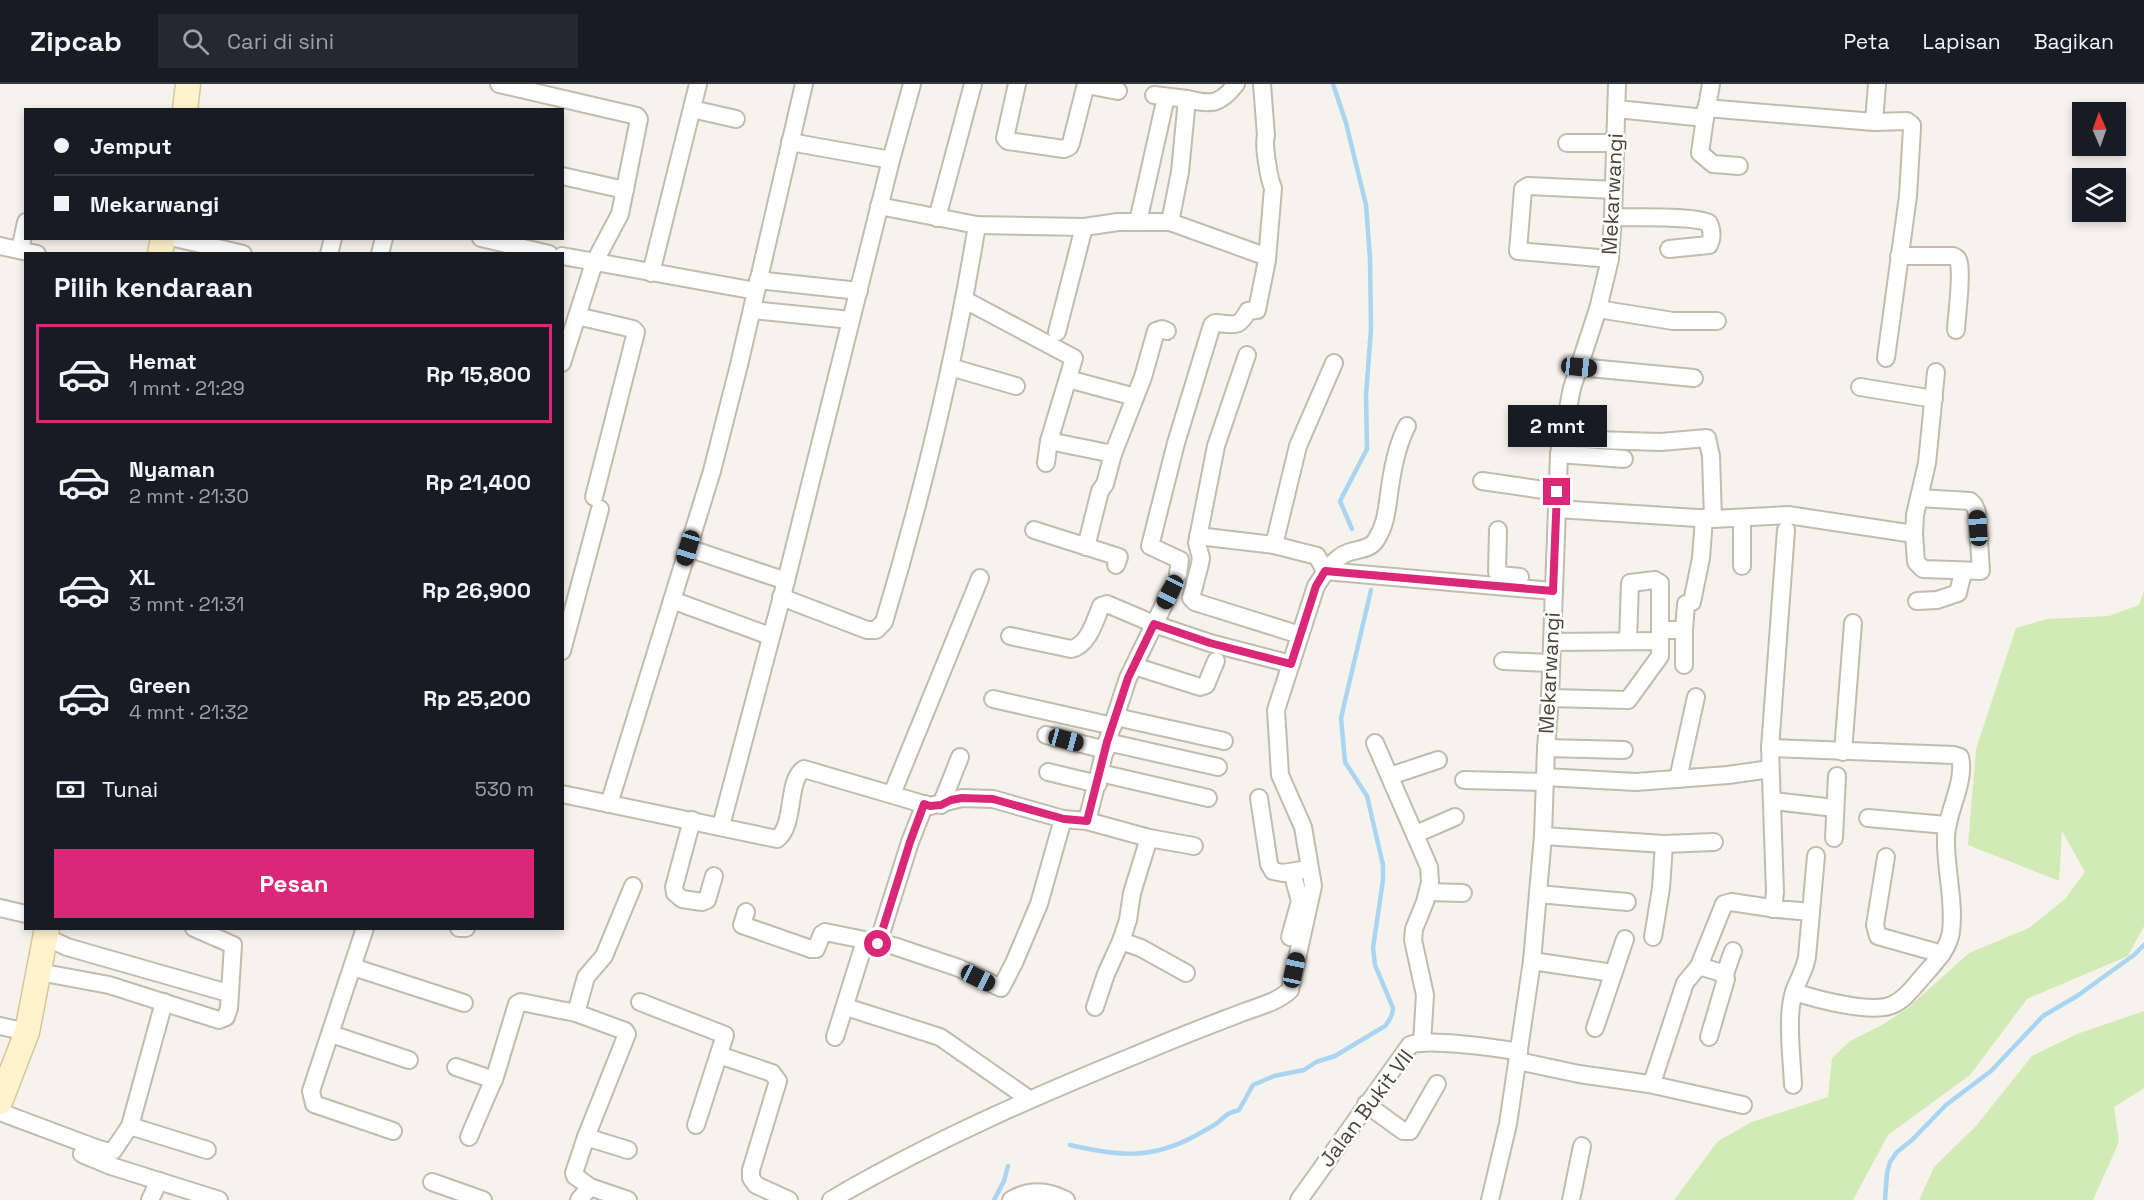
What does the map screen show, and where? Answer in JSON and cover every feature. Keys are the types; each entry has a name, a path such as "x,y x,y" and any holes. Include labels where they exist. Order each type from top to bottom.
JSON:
{"main road":[{"path":"184,108 188,84"},
{"path":"0,1102 27,1032 47,933"}],"street":[{"path":"499,84 637,116 639,124 620,214 594,264 571,321 564,354"},
{"path":"651,273 698,84"},
{"path":"609,804 714,461 752,310 804,84"},
{"path":"721,826 912,84"},
{"path":"937,218 973,84"},
{"path":"1017,84 1005,138 1008,141 1064,149 1071,143 1086,85 1118,91"},
{"path":"1138,222 1160,96 1207,104 1220,101 1236,84"},
{"path":"1178,574 1180,560 1150,546 1176,443 1212,325 1215,322 1237,325 1241,323 1248,311 1257,310 1267,260 1272,188 1264,140 1266,136 1262,84"},
{"name":"Mekarwangi","path":"1490,1200 1508,1124 1532,961 1543,836 1561,447 1579,367 1598,309 1610,259 1617,84"},
{"path":"1709,84 1700,153 1713,164 1739,166"},
{"path":"1874,122 1877,84"},
{"path":"1170,222 1180,172 1187,99"},
{"path":"692,109 736,119"},
{"path":"1617,109 1907,122 1912,125 1908,196 1886,358"},
{"path":"790,142 891,160"},
{"path":"1567,143 1616,143"},
{"path":"564,176 625,190"},
{"path":"1610,259 1518,251 1523,189 1528,186 1614,189"},
{"path":"879,206 977,225 1084,227 1118,222 1170,222 1259,254"},
{"path":"1613,217 1688,218 1709,223 1712,230 1709,245 1669,249"},
{"path":"688,548 783,589 867,630 876,630 884,622 914,521 965,300 977,225"},
{"path":"1057,332 1084,227"},
{"path":"20,250 24,231"},
{"path":"184,240 234,252"},
{"path":"490,240 540,252"},
{"path":"0,246 28,252"},
{"path":"564,256 651,273 757,285 859,291"},
{"path":"1899,256 1953,256 1959,261 1956,330"},
{"path":"965,300 1074,358 1049,441 1046,463"},
{"path":"1598,309 1673,321 1717,321"},
{"path":"752,310 851,320"},
{"path":"564,643 636,332 633,329 571,321"},
{"path":"1086,547 1100,491 1105,484 1113,454 1135,397 1156,331 1162,329 1167,331"},
{"path":"1247,355 1216,446 1197,543 1201,558 1191,598 1195,602 1300,635"},
{"path":"1274,545 1298,446 1334,363"},
{"path":"950,367 1016,386"},
{"path":"1579,367 1694,378"},
{"path":"1919,498 1970,501 1974,505 1977,512 1981,571 1923,569 1918,566 1914,548 1915,515 1927,463 1936,372"},
{"path":"1068,379 1135,397"},
{"path":"1860,387 1934,399"},
{"path":"1290,937 1299,901 1303,827 1280,775 1276,710 1316,586 1325,571 1346,553 1364,549 1375,543 1387,514 1399,442 1407,426"},
{"path":"1561,447 1707,438 1711,456 1709,519 1692,602 1686,604 1684,665"},
{"path":"1049,441 1113,454"},
{"path":"1561,447 1624,459"},
{"path":"1482,481 1557,501 1709,519 1788,515 1914,534"},
{"path":"1742,518 1742,566"},
{"path":"1034,530 1119,557 1116,565"},
{"path":"1498,530 1497,572 1500,575 1553,585"},
{"path":"1773,909 1775,892 1770,748 1786,530"},
{"path":"1198,536 1274,545 1317,556 1325,571"},
{"path":"1325,571 1553,585"},
{"path":"1917,601 1937,600 1958,593 1963,572"},
{"path":"892,794 980,578"},
{"path":"1550,698 1628,700 1660,656 1659,582 1654,580 1630,584 1628,641"},
{"path":"1087,821 1106,746 1134,666 1170,592"},
{"path":"672,600 770,636"},
{"path":"1010,636 1071,649 1079,648 1084,643 1101,606 1107,604 1154,624 1210,643 1291,664"},
{"path":"1843,752 1853,623"},
{"path":"1551,642 1628,641 1684,630"},
{"path":"1134,666 1200,687 1206,685 1216,661"},
{"path":"1503,661 1551,663"},
{"path":"1678,779 1696,697"},
{"path":"993,699 1224,741"},
{"path":"1046,735 1218,767"},
{"path":"1375,743 1429,867 1428,892 1414,929 1413,940 1425,995 1422,1043"},
{"path":"1546,748 1624,750"},
{"path":"1770,748 1960,757 1962,765 1946,825 1945,856 1952,918 1949,943 1942,954 1901,1000 1891,1006 1869,1008 1822,1001 1794,992"},
{"path":"835,1037 910,842 960,757"},
{"path":"1390,777 1438,760"},
{"path":"1464,780 1636,782 1770,769"},
{"path":"564,794 777,839 784,832 798,777 803,770 933,804 962,798 993,799 1064,819 1087,821 1149,838 1194,846"},
{"path":"1048,772 1099,778 1208,798"},
{"path":"1834,838 1837,776"},
{"path":"1259,798 1272,871 1283,873 1300,870"},
{"path":"1773,801 1835,808"},
{"path":"1416,834 1455,817"},
{"path":"1868,818 1946,825"},
{"path":"746,912 742,925 811,949 816,949 825,932 894,946 958,968 1001,988 1039,904 1064,819"},
{"path":"692,820 674,887 675,893 682,898 702,902 707,900 714,876"},
{"path":"1543,836 1664,844 1714,842"},
{"path":"1095,1007 1128,920 1132,893 1149,838"},
{"path":"1653,937 1661,888 1664,844"},
{"path":"1793,1085 1791,1011 1794,992 1805,969 1816,856"},
{"path":"1886,857 1875,926 1878,936 1942,954"},
{"path":"831,1200 924,1148 1029,1099 1286,994 1290,990 1312,886 1300,870"},
{"path":"576,1013 586,977 604,956 633,886"},
{"path":"1428,892 1463,893"},
{"path":"1538,894 1628,902"},
{"path":"1649,1084 1653,1080 1685,983 1699,966 1724,904 1731,902 1811,912"},
{"path":"0,908 24,914"},
{"path":"39,972 108,985 219,1020 226,1017 229,1008 232,944 199,930"},
{"path":"364,930 312,1091 312,1099 314,1104 393,1131"},
{"path":"47,933 66,947 228,993"},
{"path":"1595,1028 1625,939"},
{"path":"1121,941 1141,948 1186,973"},
{"path":"1709,1037 1733,951"},
{"path":"1532,961 1613,973"},
{"path":"1699,966 1725,974"},
{"path":"353,967 464,1003"},
{"path":"469,1137 496,1077 517,1004 525,1001 576,1013 623,1030 627,1034 574,1173 585,1194 628,1200"},
{"path":"0,1112 10,1118 108,1152 117,1149 130,1126 164,1002"},
{"path":"640,1002 724,1033 696,1125"},
{"path":"846,1007 940,1037 1029,1099"},
{"path":"0,1026 27,1032"},
{"path":"331,1034 409,1060"},
{"name":"Jalan Bukit VII","path":"1299,1200 1410,1045 1422,1043 1519,1057 1579,1074 1649,1084 1743,1105"},
{"path":"719,1055 772,1073 778,1081 751,1170 751,1178 756,1185 789,1200"},
{"path":"456,1067 493,1081"},
{"path":"1366,1104 1407,1132 1418,1120 1437,1084"},
{"path":"0,1122 111,1166 219,1200"},
{"path":"130,1126 207,1150"},
{"path":"586,1137 628,1150"},
{"path":"1571,1200 1582,1146"},
{"path":"150,1200 159,1181"},
{"path":"432,1182 483,1200"},
{"path":"1011,1200 1018,1196 1044,1192 1053,1193 1066,1200"}],"green space":[{"path":"2144,591 2144,926 2128,956 2027,999 1970,1075 1888,1135 1853,1200 1674,1200 1718,1141 1752,1122 1828,1097 1832,1058 1850,1041 1882,1025 1908,1008 1969,953 2029,928 2065,899 2085,872 2062,831 2059,881 1968,845 1976,749 2016,628 2047,619 2109,616 2139,605"},
{"path":"2144,1011 2144,1088 2114,1107 2119,1142 2093,1200 1919,1200 1934,1167 1976,1126 2032,1056 2077,1034"}],"waterway":[{"path":"1333,84 1346,123 1366,205 1370,258 1371,329 1366,395 1367,449 1340,501 1352,529"},
{"path":"1070,1145 1103,1152 1134,1154 1179,1144 1216,1124 1228,1114 1239,1110 1253,1085 1274,1076 1304,1070 1316,1062 1335,1056 1385,1026 1390,1020 1393,1008 1375,965 1373,948 1383,865 1367,796 1345,762 1341,718 1371,590"},
{"path":"1885,1200 1887,1173 1890,1162 1897,1152 1946,1105 1991,1071 2043,1016 2077,996 2134,955 2144,945"},
{"path":"994,1200 1004,1181 1008,1166"}],"route":[{"path":"878,944 924,804 941,805 951,800 976,797 993,799 1064,819 1087,821 1107,742 1128,678 1154,624 1210,643 1291,664 1316,586 1325,571 1553,591 1557,492"}]}
